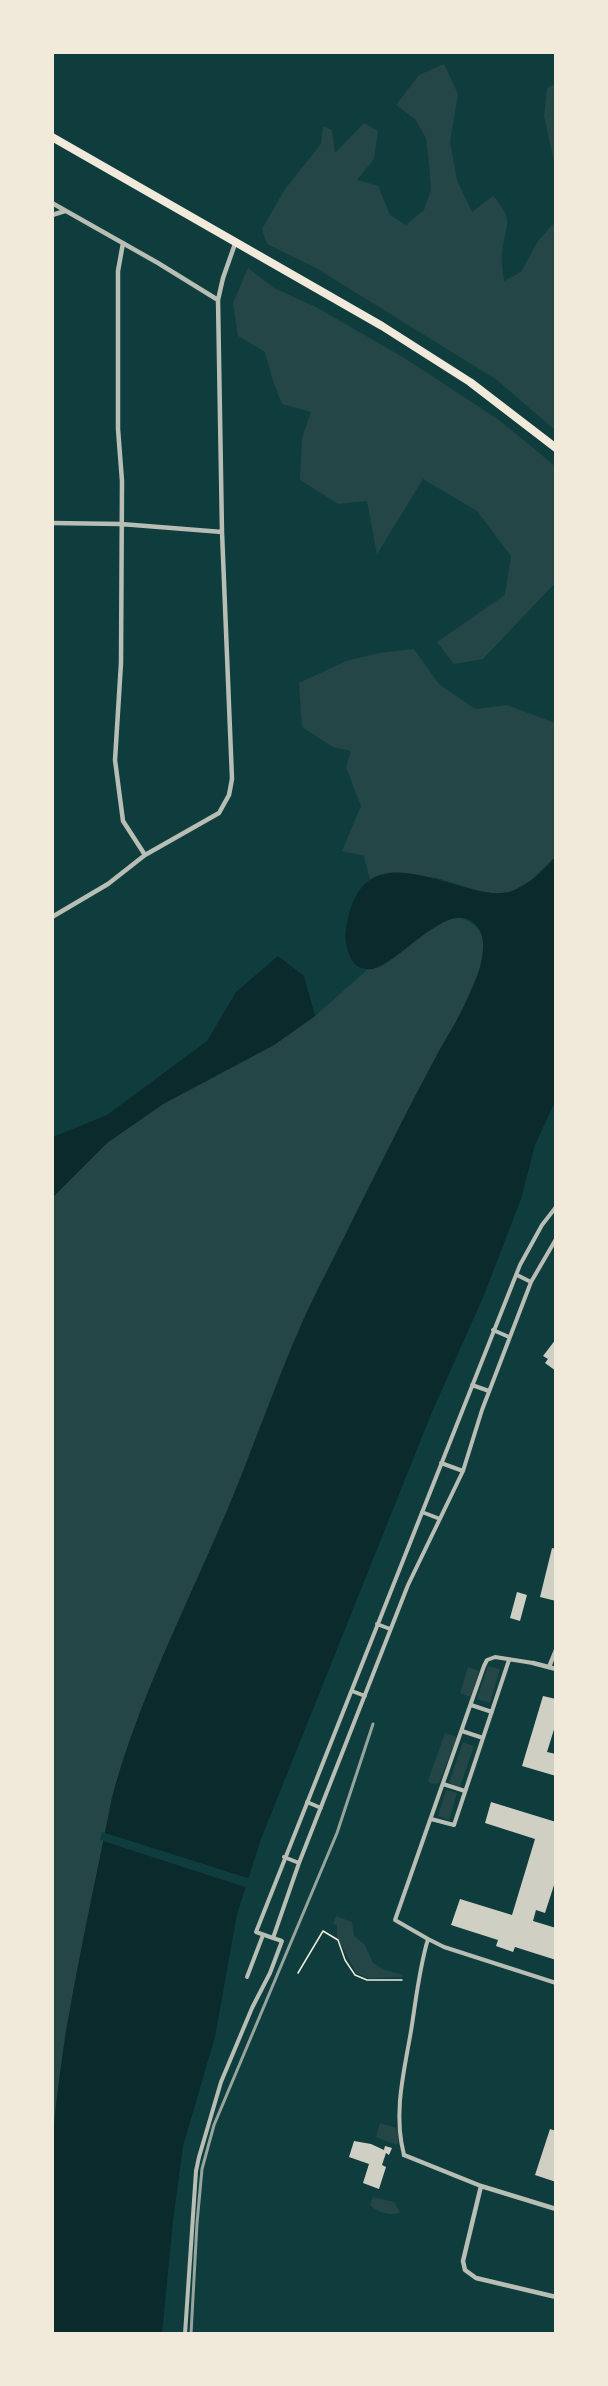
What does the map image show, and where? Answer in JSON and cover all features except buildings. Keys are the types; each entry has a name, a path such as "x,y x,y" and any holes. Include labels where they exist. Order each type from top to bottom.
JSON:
{"main road":[{"path":"52,137 236,241 442,363 555,448"}],"street":[{"path":"52,203 218,300"},
{"path":"52,215 65,211"},
{"path":"52,917 108,884 145,855 219,813 229,795 232,779 222,532 218,300 236,241"},
{"path":"123,243 118,271 118,429 122,481 121,663 115,760 123,821 145,855"},
{"path":"52,523 121,524 222,532"},
{"path":"185,2334 196,2170 221,2082 282,1941 256,1932 493,1330 520,1265 542,1225 555,1207"},
{"path":"273,1938 299,1863 390,1629 408,1585 463,1471 509,1337 531,1282 555,1239"},
{"path":"517,1275 531,1282"},
{"path":"493,1330 509,1337"},
{"path":"472,1384 489,1391"},
{"path":"441,1463 463,1471"},
{"path":"422,1512 440,1519"},
{"path":"377,1624 390,1629"},
{"path":"549,1667 555,1650"},
{"path":"555,1669 495,1657 487,1660 396,1920 444,1947 555,1983"},
{"path":"431,1819 454,1825 509,1660"},
{"path":"352,1691 365,1696"},
{"path":"471,1705 492,1712"},
{"path":"462,1731 483,1738"},
{"path":"443,1784 465,1791"},
{"path":"307,1803 321,1808"},
{"path":"284,1857 299,1863"},
{"path":"247,1977 264,1935"},
{"path":"428,1939 421,1962 402,2079 399,2126 404,2155 482,2186 555,2209"},
{"path":"482,2186 463,2261 465,2270 476,2278 555,2297"}],"path":[{"path":"298,1973 323,1931 338,1940 345,1960 355,1975 367,1980 402,1980"}],"shaded area":[{"path":"444,64 458,94 450,142 457,180 472,212 493,196 507,217 502,256 504,281 521,272 538,241 555,222 555,430 497,380 316,268 267,244 262,229 285,189 321,144 323,126 332,130 335,153 364,123 378,131 374,159 357,180 378,186 390,215 406,225 424,210 431,190 426,138 415,119 396,105 419,75"},
{"path":"555,84 555,166 544,116 547,88"},
{"path":"248,268 274,288 316,307 406,359 499,420 555,466 555,583 483,659 454,664 437,642 505,595 511,556 477,511 423,479 377,554 367,501 338,504 300,480 302,438 311,412 282,404 265,352 238,336 233,303"},
{"path":"414,649 439,684 475,709 507,705 555,723 555,857 530,881 511,892 489,894 437,878 387,874 370,880 364,856 342,851 361,806 346,767 351,751 333,747 302,727 299,683 346,661 379,653"},
{"path":"555,857 555,1102 535,1145 521,1199 484,1295 432,1412 261,1839 237,1914 215,2037 183,2146 162,2333 53,2334 52,2148 56,2104 77,1972 112,1798 123,1761 149,1690 226,1513 301,1325 405,1116 463,1008 478,973 482,956 483,941 479,929 468,919 454,918 439,924 393,959 378,967 361,968 352,960 346,943 346,926 351,907 356,896 370,880 388,873 408,873 495,893 512,891 524,885"},
{"path":"461,918 470,922 480,932 483,952 480,969 412,1119 235,1493 152,1682 130,1739 112,1798 65,2035 53,2148 53,1197 107,1143 163,1104 274,1045 315,1016 367,970 380,967 424,934 449,919"},
{"path":"278,956 304,976 315,1016 274,1045 163,1104 107,1143 53,1197 53,1137 107,1115 207,1041 236,992"},
{"path":"488,1666 500,1669 490,1703 477,1699"},
{"path":"468,1667 479,1671 471,1697 460,1693"},
{"path":"445,1733 457,1737 439,1783 432,1784 428,1781"},
{"path":"463,1742 474,1746 460,1787 449,1783"},
{"path":"446,1790 457,1793 449,1820 438,1816"},
{"path":"336,1916 352,1922 354,1936 365,1945 373,1963 385,1970 403,1975 402,1977 368,1978 356,1973 337,1937 337,1925 333,1924"},
{"path":"380,2123 396,2128 400,2136 397,2145 376,2137"},
{"path":"373,2197 394,2202 400,2212 389,2214 377,2210 370,2205"}],"pier":[{"path":"102,1832 251,1879 248,1888 100,1840"}],"railway":[{"path":"191,2334 202,2169 214,2125 337,1833 373,1724"}]}
